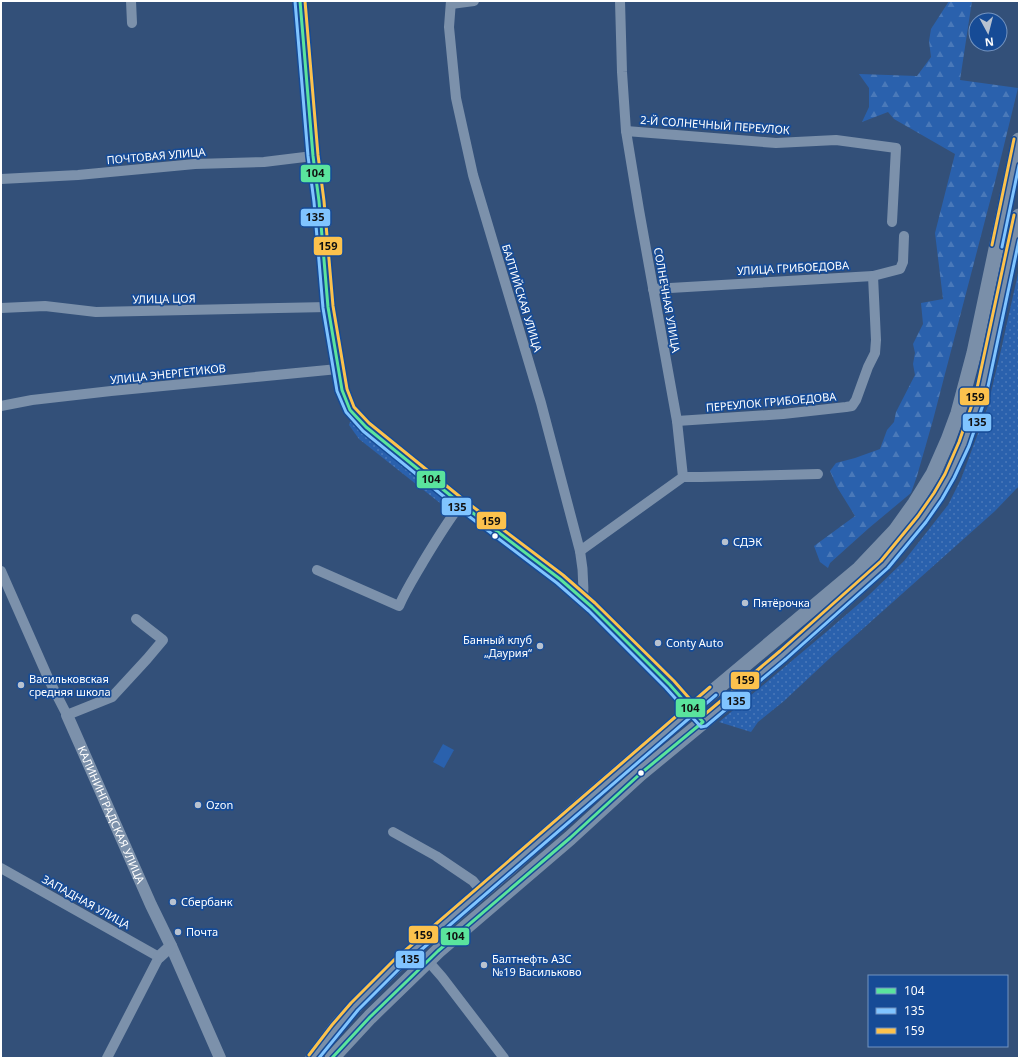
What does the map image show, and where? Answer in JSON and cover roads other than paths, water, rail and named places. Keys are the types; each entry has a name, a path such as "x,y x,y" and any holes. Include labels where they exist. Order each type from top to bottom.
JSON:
{"main road":[{"path":"313,1058 337,1026 356,1005 426,938 482,892 691,710 859,569 895,531 933,474 958,413 966,385 1019,140"},
{"path":"332,1058 406,981 457,934 570,838 640,774 794,646 885,564 918,524 938,496 949,476 964,444 981,394 1019,216"},
{"path":"426,938 424,948 428,961"},
{"path":"402,960 413,958 428,961"}],"street":[{"path":"131,1 132,23"},
{"path":"300,1 328,307 342,390 350,410 366,427 461,504 560,579 583,599 670,685 703,722"},
{"path":"451,2 474,1"},
{"name":"СОЛНЕЧНАЯ УЛИЦА","path":"620,1 622,72 626,131 677,421 683,477"},
{"name":"БАЛТИЙСКАЯ УЛИЦА","path":"451,2 449,27 456,98 473,175 541,403 580,551 584,579 583,599"},
{"name":"2-Й СОЛНЕЧНЫЙ ПЕРЕУЛОК","path":"626,131 776,143 836,140 896,148 892,222"},
{"name":"ПОЧТОВАЯ УЛИЦА","path":"1,179 78,175 195,164 264,162 313,156"},
{"name":"УЛИЦА ГРИБОЕДОВА","path":"653,289 873,276 900,269 903,262 904,236"},
{"name":"ПЕРЕУЛОК ГРИБОЕДОВА","path":"677,421 783,414 846,408 852,406 856,400 868,367 875,353 876,340 873,276"},
{"name":"УЛИЦА ЦОЯ","path":"1,308 45,306 96,312 328,307"},
{"name":"УЛИЦА ЭНЕРГЕТИКОВ","path":"1,406 32,400 338,369"},
{"path":"580,551 683,477 701,478 818,474"},
{"path":"317,570 399,606 429,552 461,504"},
{"name":"КАЛИНИНГРАДСКАЯ УЛИЦА","path":"1,571 49,680 67,714 151,906 171,946 220,1058"},
{"path":"67,714 112,697 163,640 136,619"},
{"path":"393,832 436,856 473,881 482,892"},
{"name":"ЗАПАДНАЯ УЛИЦА","path":"1,868 159,956"},
{"path":"107,1058 159,956 171,946"},
{"path":"428,961 447,983 504,1058"}],"place":[{"name":"СДЭК","path":"725,542"},
{"name":"Пятёрочка","path":"745,603"},
{"name":"Conty Auto","path":"658,643"},
{"name":"Банный клуб „Даурия“","path":"540,646"},
{"name":"Васильковская средняя школа","path":"21,685"},
{"name":"Ozon","path":"198,805"},
{"name":"Сбербанк","path":"173,902"},
{"name":"Почта","path":"178,932"},
{"name":"Балтнефть АЗС №19 Васильково","path":"484,965"}]}
